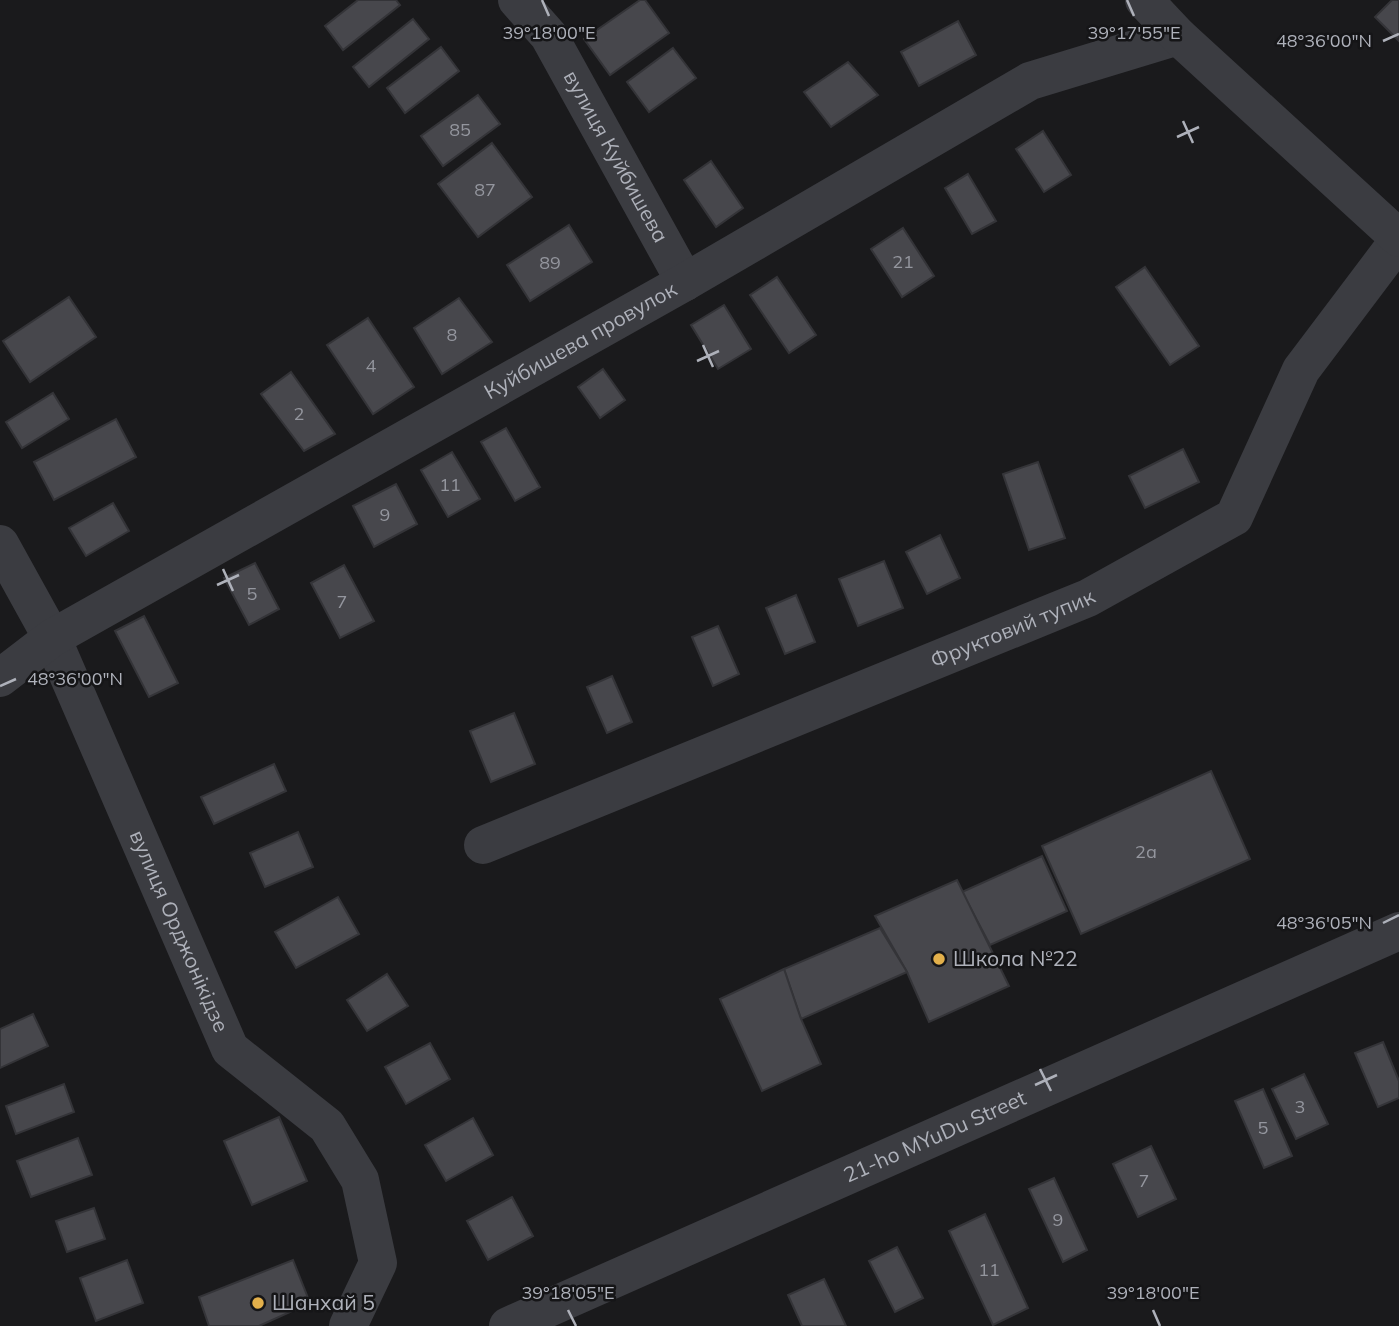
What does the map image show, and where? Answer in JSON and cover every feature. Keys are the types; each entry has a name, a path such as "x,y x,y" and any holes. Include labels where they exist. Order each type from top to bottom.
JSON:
{"street":[{"name":"вулиця Куйбишева","path":"517,0 549,36 685,282"},
{"path":"1144,0 1178,36 1399,239"},
{"name":"Куйбишева провулок","path":"0,678 52,638 685,282 1030,81 1178,36"},
{"name":"Фруктовий тупик","path":"483,845 1088,598 1234,517 1301,370 1399,239"},
{"name":"вулиця Орджонікідзе","path":"0,544 52,638 230,1049 327,1126 360,1180 378,1262 348,1326"},
{"name":"21-ho MYuDu Street","path":"508,1326 1399,931"}],"building":[{"path":"358,0 396,0 400,5 343,50 325,26"},
{"path":"640,0 645,0 669,33 610,75 584,39"},
{"path":"1392,0 1399,0 1399,41 1375,17"},
{"path":"413,19 429,39 369,87 353,67"},
{"path":"958,21 976,55 919,86 901,52"},
{"path":"441,47 459,71 405,113 387,88"},
{"path":"673,48 696,78 649,112 627,82"},
{"path":"848,62 878,95 831,127 804,92"},
{"path":"478,95 500,124 443,166 421,136"},
{"path":"1043,131 1071,175 1044,192 1016,149"},
{"path":"492,143 532,197 478,237 438,184"},
{"path":"711,161 743,208 716,227 684,180"},
{"path":"968,174 996,221 972,234 945,188"},
{"path":"569,225 592,262 530,301 507,265"},
{"path":"903,228 934,276 902,297 871,249"},
{"path":"1145,267 1199,346 1170,365 1116,287"},
{"path":"777,277 816,335 789,353 750,295"},
{"path":"69,297 96,337 30,382 3,341"},
{"path":"459,298 492,342 442,374 414,328"},
{"path":"724,305 751,349 718,369 691,325"},
{"path":"368,318 414,387 373,414 327,345"},
{"path":"603,369 625,400 600,418 578,387"},
{"path":"291,372 335,434 304,451 261,394"},
{"path":"53,393 69,419 22,448 6,422"},
{"path":"116,419 136,457 54,500 34,462"},
{"path":"506,428 540,487 515,501 481,442"},
{"path":"1183,449 1199,482 1145,508 1129,476"},
{"path":"452,452 480,499 448,517 421,470"},
{"path":"1038,462 1065,538 1029,550 1003,474"},
{"path":"396,484 417,524 374,547 353,506"},
{"path":"113,503 129,531 86,556 69,528"},
{"path":"940,535 960,578 927,594 906,552"},
{"path":"884,561 903,608 858,626 839,579"},
{"path":"255,563 279,609 249,625 224,578"},
{"path":"344,565 374,621 340,638 311,583"},
{"path":"796,595 815,642 785,654 766,608"},
{"path":"144,616 178,683 149,697 115,631"},
{"path":"718,626 739,674 713,686 692,637"},
{"path":"612,676 632,722 607,733 587,687"},
{"path":"514,713 535,764 491,782 470,731"},
{"path":"274,764 286,791 214,824 201,797"},
{"path":"1211,771 1250,859 1081,934 1042,846"},
{"path":"298,832 313,867 265,887 250,853"},
{"path":"1042,856 1067,911 990,945 962,892"},
{"path":"957,880 1009,986 929,1022 907,972 875,916"},
{"path":"338,897 359,934 296,968 275,932"},
{"path":"880,928 907,972 801,1019 784,969"},
{"path":"784,969 801,1019 821,1064 762,1091 720,999"},
{"path":"387,974 408,1006 367,1031 347,1000"},
{"path":"33,1014 48,1046 0,1068 0,1029"},
{"path":"1383,1042 1399,1081 1399,1098 1378,1107 1355,1053"},
{"path":"430,1043 450,1079 406,1104 385,1067"},
{"path":"1304,1074 1328,1124 1296,1139 1272,1089"},
{"path":"64,1084 74,1112 16,1134 6,1106"},
{"path":"1263,1089 1292,1156 1264,1168 1235,1101"},
{"path":"279,1117 307,1181 252,1205 224,1141"},
{"path":"473,1118 493,1155 446,1181 425,1145"},
{"path":"78,1138 92,1175 31,1197 17,1161"},
{"path":"1151,1146 1176,1199 1138,1217 1113,1164"},
{"path":"1054,1178 1087,1250 1063,1262 1029,1189"},
{"path":"512,1197 533,1236 488,1260 467,1221"},
{"path":"94,1208 105,1239 67,1252 56,1221"},
{"path":"985,1214 1028,1308 993,1325 949,1231"},
{"path":"897,1247 923,1298 895,1312 869,1261"},
{"path":"127,1260 143,1303 96,1321 80,1278"},
{"path":"293,1260 310,1303 259,1326 209,1326 199,1297"},
{"path":"824,1279 846,1326 802,1326 788,1295"}],"place":[{"name":"Школа №22","path":"939,959"},
{"name":"Шанхай 5","path":"258,1303"}]}
